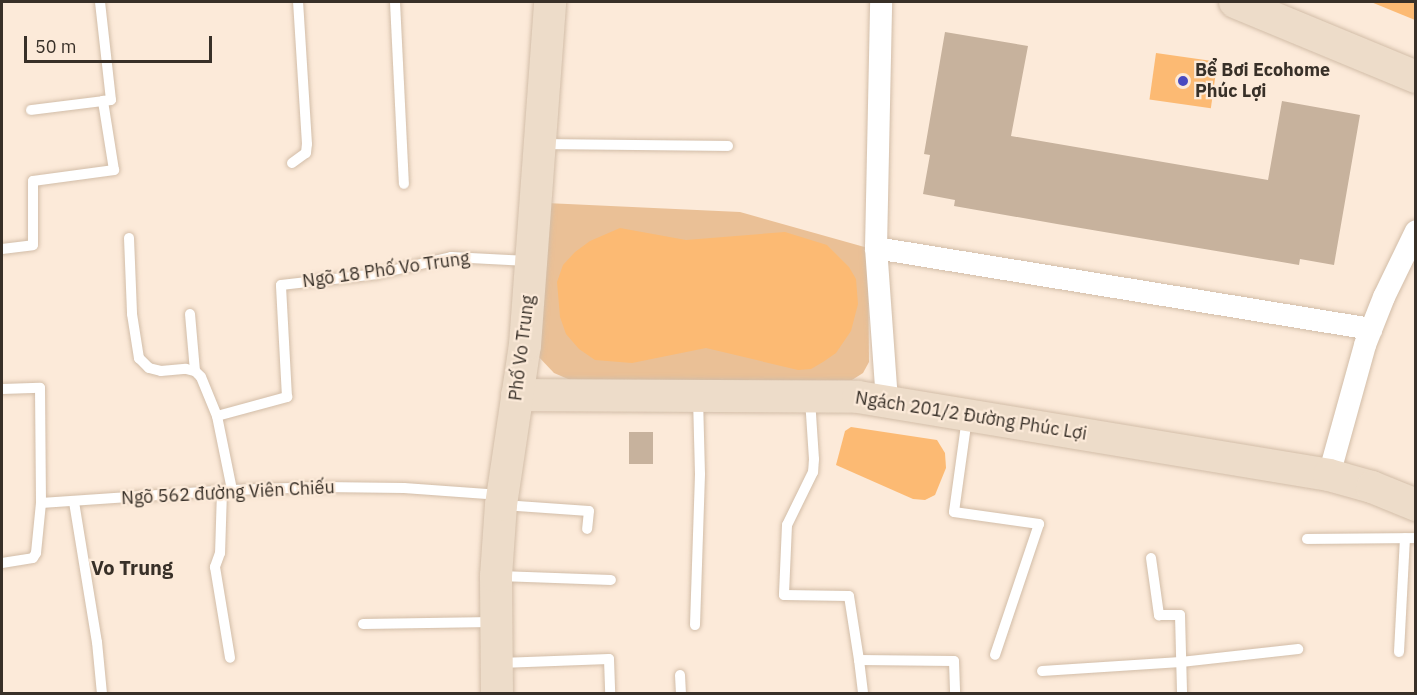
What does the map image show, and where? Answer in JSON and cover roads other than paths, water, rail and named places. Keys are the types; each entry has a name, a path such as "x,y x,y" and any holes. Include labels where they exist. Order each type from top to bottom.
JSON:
{"street":[{"name":"Phố Vo Trung","path":"496,678 496,576 502,500 525,345 550,2"},
{"path":"882,2 876,248 887,401"},
{"path":"1235,2 1416,77"},
{"path":"1329,475 1371,329 1416,231"},
{"path":"876,248 1371,329"},
{"name":"Ngách 201/2 Đường Phúc Lợi","path":"517,395 858,397 1329,475 1372,486 1416,505"}],"lane":[{"path":"31,110 111,100 100,2"},
{"path":"292,163 306,153 307,144 298,2"},
{"path":"395,2 404,184"},
{"path":"2,249 33,245 33,181 114,170 103,101"},
{"path":"540,144 728,146"},
{"path":"129,238 132,314 139,358 148,368 161,371 195,371"},
{"name":"Ngõ 18 Phố Vo Trung","path":"218,416 287,397 281,285 377,274 451,257 531,262"},
{"path":"190,314 195,371 201,377 218,416 227,490 220,553 215,567 230,658"},
{"path":"2,389 40,388 41,503 36,553 28,559 2,563"},
{"path":"695,625 700,474 698,396"},
{"path":"809,396 813,472 787,525 784,595 849,596 863,692"},
{"path":"968,415 954,512 1039,524 995,656"},
{"name":"Ngõ 562 đường Viên Chiếu","path":"41,503 227,490 404,488 589,511 588,529"},
{"path":"74,502 97,642 102,693"},
{"path":"1307,539 1411,538 1399,652"},
{"path":"1151,558 1159,615 1180,615 1182,693"},
{"path":"496,576 611,580"},
{"path":"363,624 496,622"},
{"path":"1041,671 1181,662 1298,649"},
{"path":"496,678 609,659 610,693"},
{"path":"858,660 954,661 955,693"},
{"path":"680,675 681,693"}],"place":[{"name":"Bể Bơi Ecohome Phúc Lợi","path":"1183,81"}],"district":[{"name":"Vo Trung","path":"132,567"}]}
